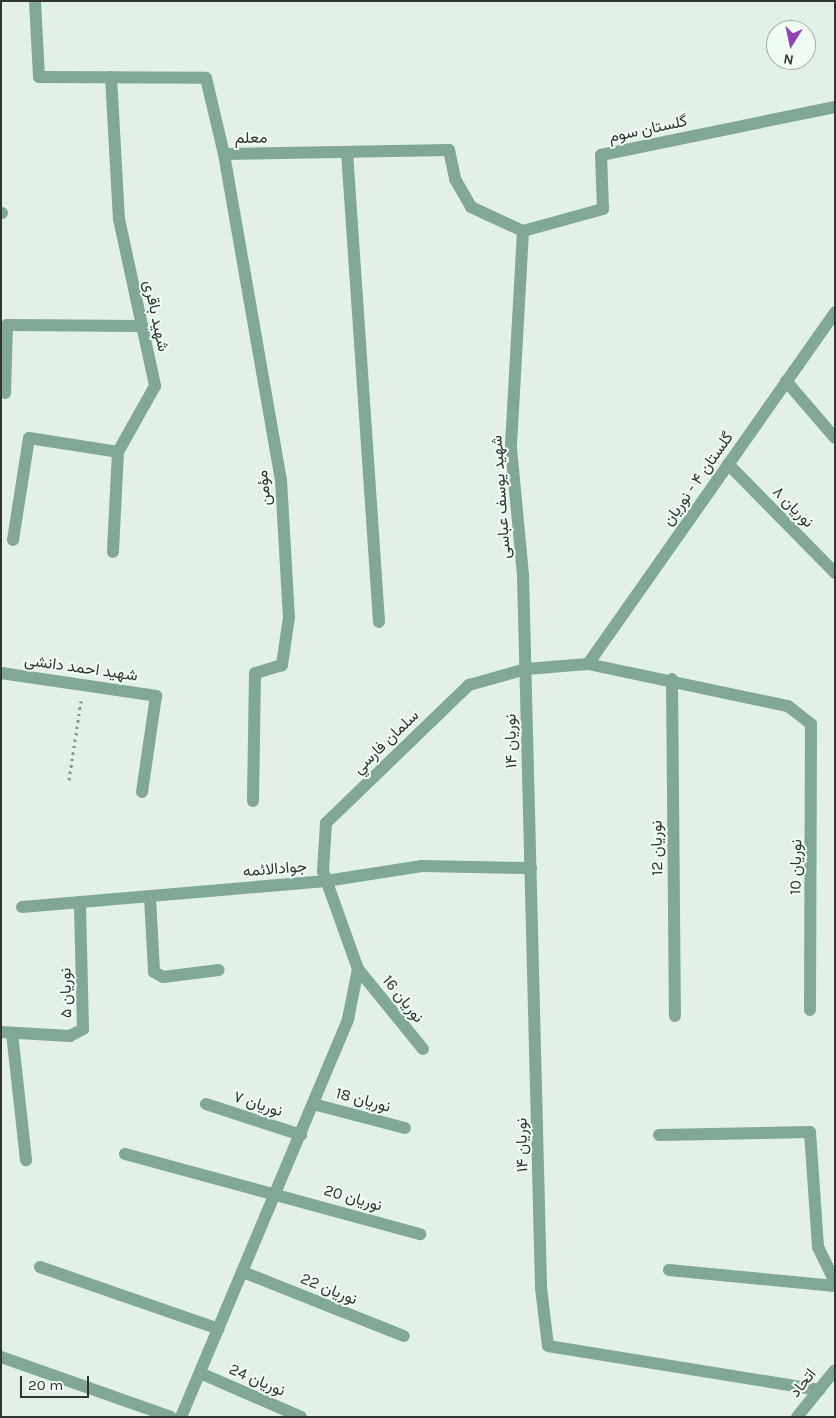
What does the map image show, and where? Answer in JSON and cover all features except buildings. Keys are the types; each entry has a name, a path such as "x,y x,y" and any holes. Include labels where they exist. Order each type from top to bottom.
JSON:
{"street":[{"name":"معلم","path":"35,1 39,77 206,78 224,154 449,150 455,179 471,207 523,232"},
{"name":"شهید باقری","path":"111,77 119,219 155,386 118,452 114,552"},
{"name":"گلستان سوم","path":"523,232 603,209 601,155 835,107"},
{"path":"347,152 379,622"},
{"name":"مؤمن","path":"224,154 281,480 289,617 282,665 255,673 253,802"},
{"name":"شهید یوسف عباسی","path":"523,232 511,448 526,670"},
{"name":"گلستان ۴ - نوریان","path":"588,664 835,312"},
{"path":"5,393 7,325 142,326"},
{"path":"786,381 835,438"},
{"path":"13,540 29,438 118,452"},
{"name":"نوریان ۸","path":"728,464 835,573"},
{"name":"سلمان فارسي","path":"358,969 326,880 322,837 326,823 469,685 526,670 588,664 672,679 788,706 811,724"},
{"name":"نوریان ۱۴","path":"526,670 541,1288 548,1346 819,1390"},
{"name":"شهید احمد دانشی","path":"1,674 156,696 142,792"},
{"name":"نوریان 12","path":"672,679 675,1016"},
{"name":"نوریان 10","path":"810,1010 811,724"},
{"name":"جوادالائمه","path":"22,907 326,880 422,866 531,868"},
{"path":"150,897 154,972 163,977 220,970"},
{"name":"نوریان ۵","path":"7,1033 70,1036 83,1029 80,902"},
{"path":"181,1417 348,1019 358,969"},
{"name":"نوریان 16","path":"358,969 423,1049"},
{"path":"7,1033 26,1160"},
{"name":"نوریان ۷","path":"206,1104 300,1135"},
{"name":"نوریان 18","path":"313,1104 405,1128"},
{"path":"659,1135 810,1132 818,1247 835,1282"},
{"name":"نوریان 20","path":"125,1154 277,1192 420,1234"},
{"path":"40,1267 219,1329"},
{"path":"669,1270 835,1286"},
{"name":"نوریان 22","path":"243,1272 404,1336"},
{"path":"1,1357 171,1417"},
{"name":"اتحاد","path":"797,1417 835,1370"},
{"name":"نوریان 24","path":"200,1373 301,1417"}],"path":[{"path":"69,780 83,685"}]}
